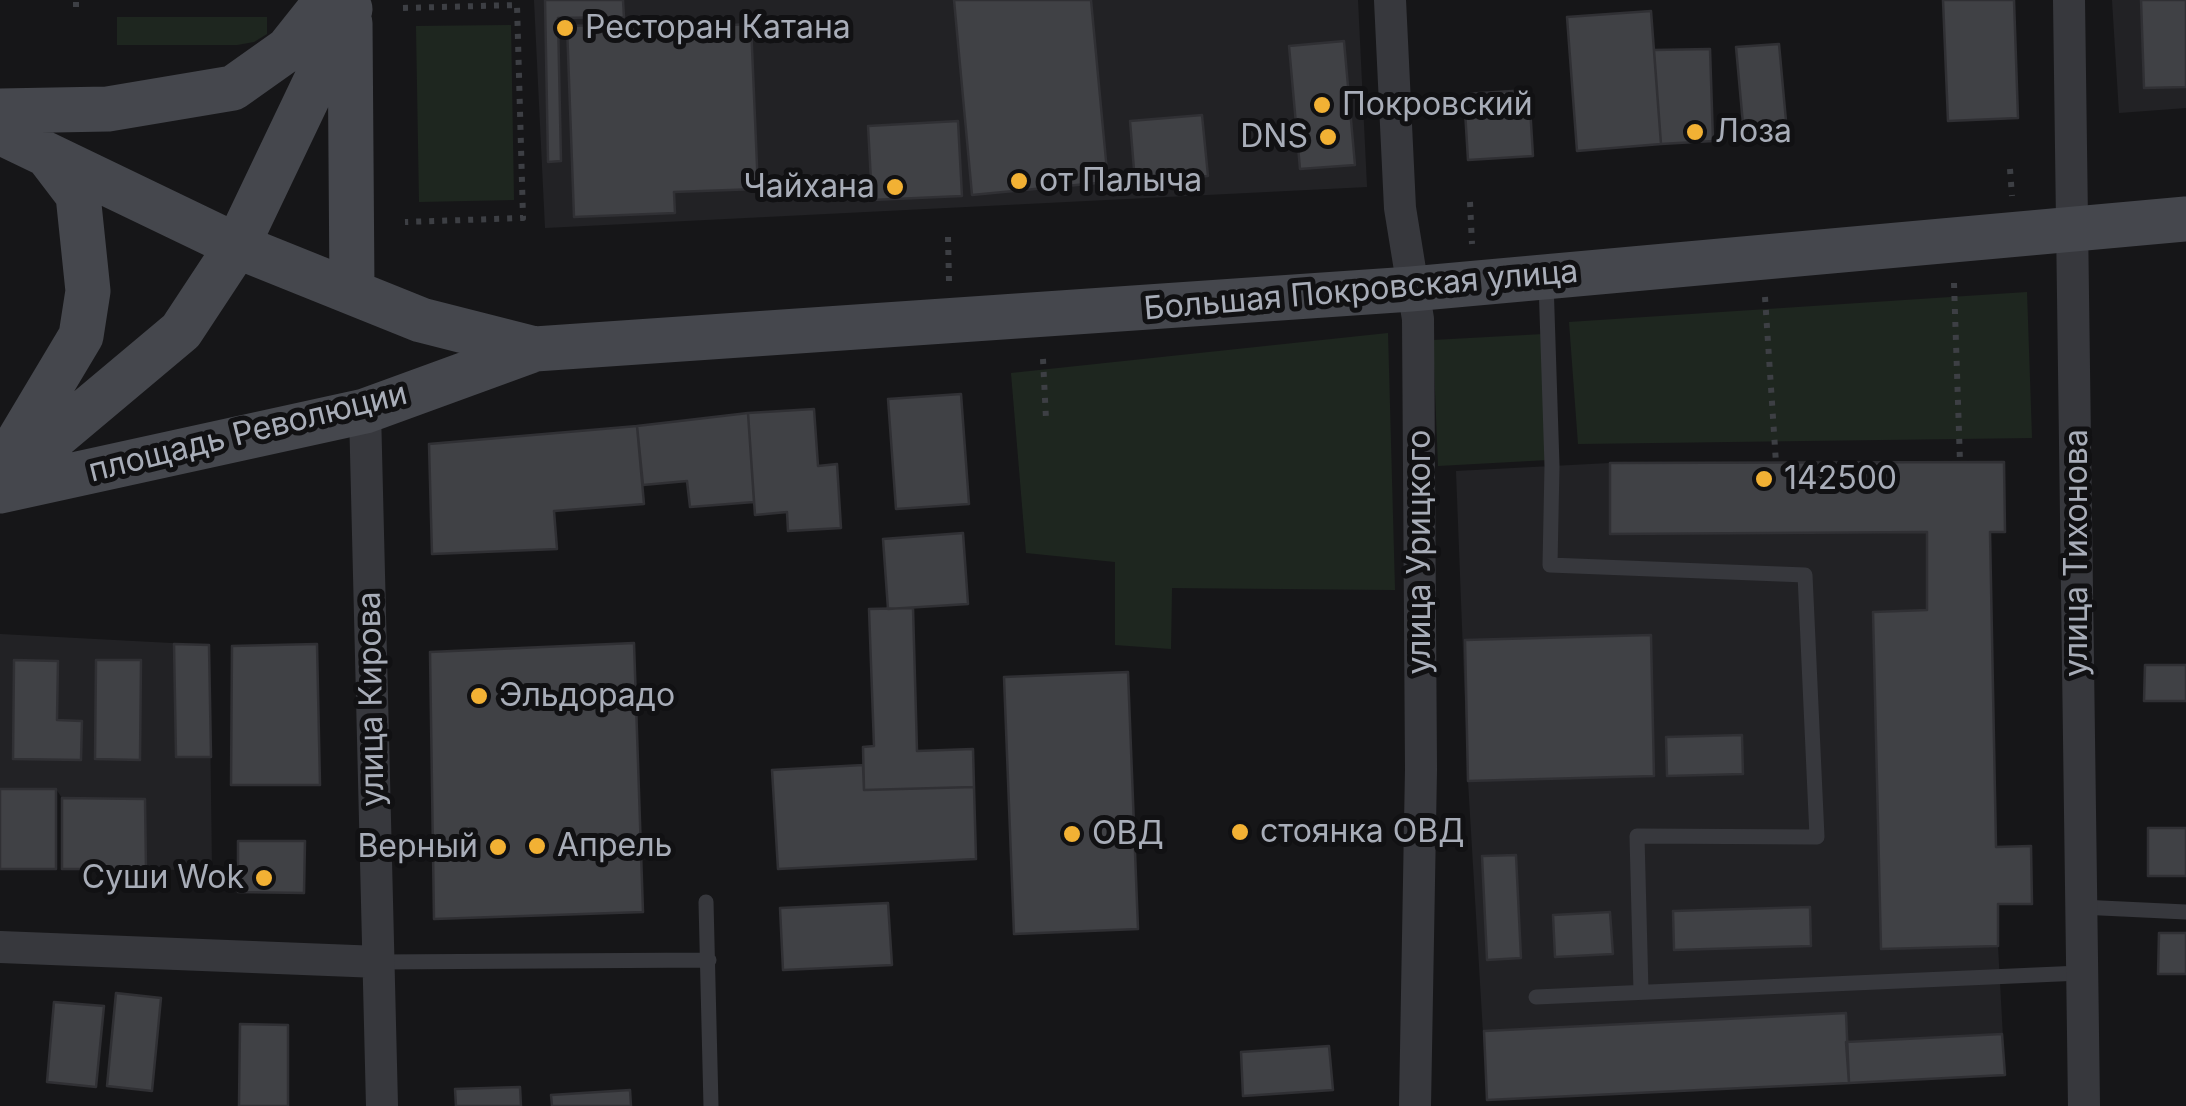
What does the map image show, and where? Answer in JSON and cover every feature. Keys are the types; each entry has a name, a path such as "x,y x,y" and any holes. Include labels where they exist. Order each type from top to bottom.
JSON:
{"main road":[{"path":"0,111 108,109 234,88 288,50 319,10 341,3 352,290"},
{"name":"площадь Революции","path":"0,483 181,331 237,246 341,3"},
{"path":"0,132 237,246 421,320 535,349"},
{"path":"0,472 81,336 88,292 78,194 48,155"},
{"name":"Большая Покровская улица","path":"535,349 1411,288 2186,219"},
{"name":"площадь Революции","path":"0,491 365,411 535,349"}],"street":[{"name":"улица Урицкого","path":"1390,0 1400,208 1418,319 1421,769 1415,1106"},
{"name":"улица Тихонова","path":"2069,0 2084,1106"},
{"name":"улица Кирова","path":"365,411 382,1106"},
{"path":"0,947 379,962"}],"lane":[{"path":"1546,276 1552,466 1550,564 1805,575 1817,837 1638,836 1641,992"},
{"path":"706,902 712,1106"},
{"path":"2080,906 2186,912"},
{"path":"379,962 709,960"},
{"path":"1536,997 2081,972"}],"path":[{"path":"403,8 517,5 523,218 405,222"},
{"path":"1954,282 1960,462"},
{"path":"1765,296 1776,463"},
{"path":"1044,359 1046,418"}],"shaded area":[{"path":"534,0 1358,0 1367,187 545,228"},
{"path":"2112,0 2186,0 2186,108 2119,113"},
{"path":"117,17 267,17 267,34 254,42 237,45 117,45"},
{"path":"511,25 514,200 419,202 416,26"},
{"path":"2027,292 2032,438 1578,444 1569,322"},
{"path":"1388,333 1395,590 1172,588 1171,649 1115,645 1115,562 1026,553 1011,373"},
{"path":"1544,334 1548,460 1438,466 1433,340"},
{"path":"2004,462 2005,532 1990,533 1998,946 2005,1075 1487,1100 1468,781 1456,471 1610,463"},
{"path":"0,634 209,645 212,871 146,869 145,799 62,798 56,789 0,789"}],"building":[{"path":"545,0 623,0 624,17 558,18 561,161 548,162"},
{"path":"954,0 1091,0 1108,182 972,195"},
{"path":"1943,0 2014,0 2018,118 1948,121"},
{"path":"2141,0 2186,0 2186,87 2144,88"},
{"path":"1651,11 1661,144 1577,151 1567,17"},
{"path":"669,23 668,28 751,24 758,189 674,192 675,213 574,217 567,26"},
{"name":"Покровский","path":"1344,41 1355,165 1300,169 1289,46"},
{"path":"1779,44 1787,132 1744,135 1736,47"},
{"path":"1710,49 1713,141 1661,144 1654,50"},
{"path":"1529,90 1533,156 1468,160 1464,94"},
{"path":"1202,115 1208,176 1135,182 1130,121"},
{"path":"958,121 962,196 872,200 868,126"},
{"path":"961,394 969,504 896,509 888,399"},
{"path":"814,409 818,466 837,464 841,528 788,531 787,512 755,515 748,413"},
{"path":"748,413 754,502 690,507 687,481 643,485 637,426"},
{"path":"637,426 644,504 554,511 557,549 432,554 429,444"},
{"path":"2004,462 2005,532 1990,532 1996,847 2031,846 2032,904 1998,904 1998,946 1881,949 1873,612 1927,610 1927,532 1610,534 1610,463"},
{"path":"963,533 968,604 888,609 883,539"},
{"path":"913,608 917,751 973,749 974,787 864,790 863,747 874,746 869,609"},
{"path":"1651,635 1654,776 1468,781 1465,640"},
{"name":"Апрель","path":"634,643 643,912 434,919 430,652"},
{"path":"174,644 209,645 211,757 176,757"},
{"path":"317,644 320,785 231,785 232,646"},
{"path":"14,660 58,661 57,720 82,721 81,760 13,759"},
{"path":"96,660 141,660 140,760 95,759"},
{"path":"2145,665 2186,665 2186,701 2144,701"},
{"name":"ОВД","path":"1128,672 1138,929 1014,934 1004,677"},
{"path":"1742,735 1743,774 1667,776 1666,737"},
{"path":"863,765 864,790 974,787 976,859 778,869 772,770"},
{"path":"0,789 56,789 56,869 0,869"},
{"path":"62,798 145,799 146,869 62,869"},
{"path":"2148,828 2186,828 2186,876 2148,876"},
{"path":"238,841 305,841 304,893 238,892"},
{"path":"1516,855 1521,958 1487,960 1482,856"},
{"path":"888,903 892,965 783,970 780,908"},
{"path":"1810,907 1811,946 1674,950 1673,911"},
{"path":"1610,912 1613,954 1555,957 1553,915"},
{"path":"2159,933 2186,933 2186,974 2158,974"},
{"path":"116,993 161,998 152,1091 107,1086"},
{"path":"54,1002 104,1006 96,1087 47,1082"},
{"path":"1846,1013 1849,1083 1487,1100 1484,1031"},
{"path":"240,1024 288,1025 288,1106 239,1106"},
{"path":"2002,1034 2005,1075 1849,1083 1846,1042"},
{"path":"1329,1046 1333,1090 1243,1096 1241,1052"},
{"path":"520,1087 521,1106 456,1106 455,1089"},
{"path":"630,1090 631,1106 552,1106 551,1095"}],"place":[{"name":"Ресторан Катана","path":"565,28"},
{"name":"Покровский","path":"1322,105"},
{"name":"Лоза","path":"1695,132"},
{"name":"DNS","path":"1328,137"},
{"name":"от Палыча","path":"1019,181"},
{"name":"Чайхана","path":"895,187"},
{"name":"142500","path":"1764,479"},
{"name":"Эльдорадо","path":"479,696"},
{"name":"стоянка ОВД","path":"1240,832"},
{"name":"ОВД","path":"1072,834"},
{"name":"Апрель","path":"537,846"},
{"name":"Верный","path":"498,847"},
{"name":"Суши Wok","path":"264,878"}]}
